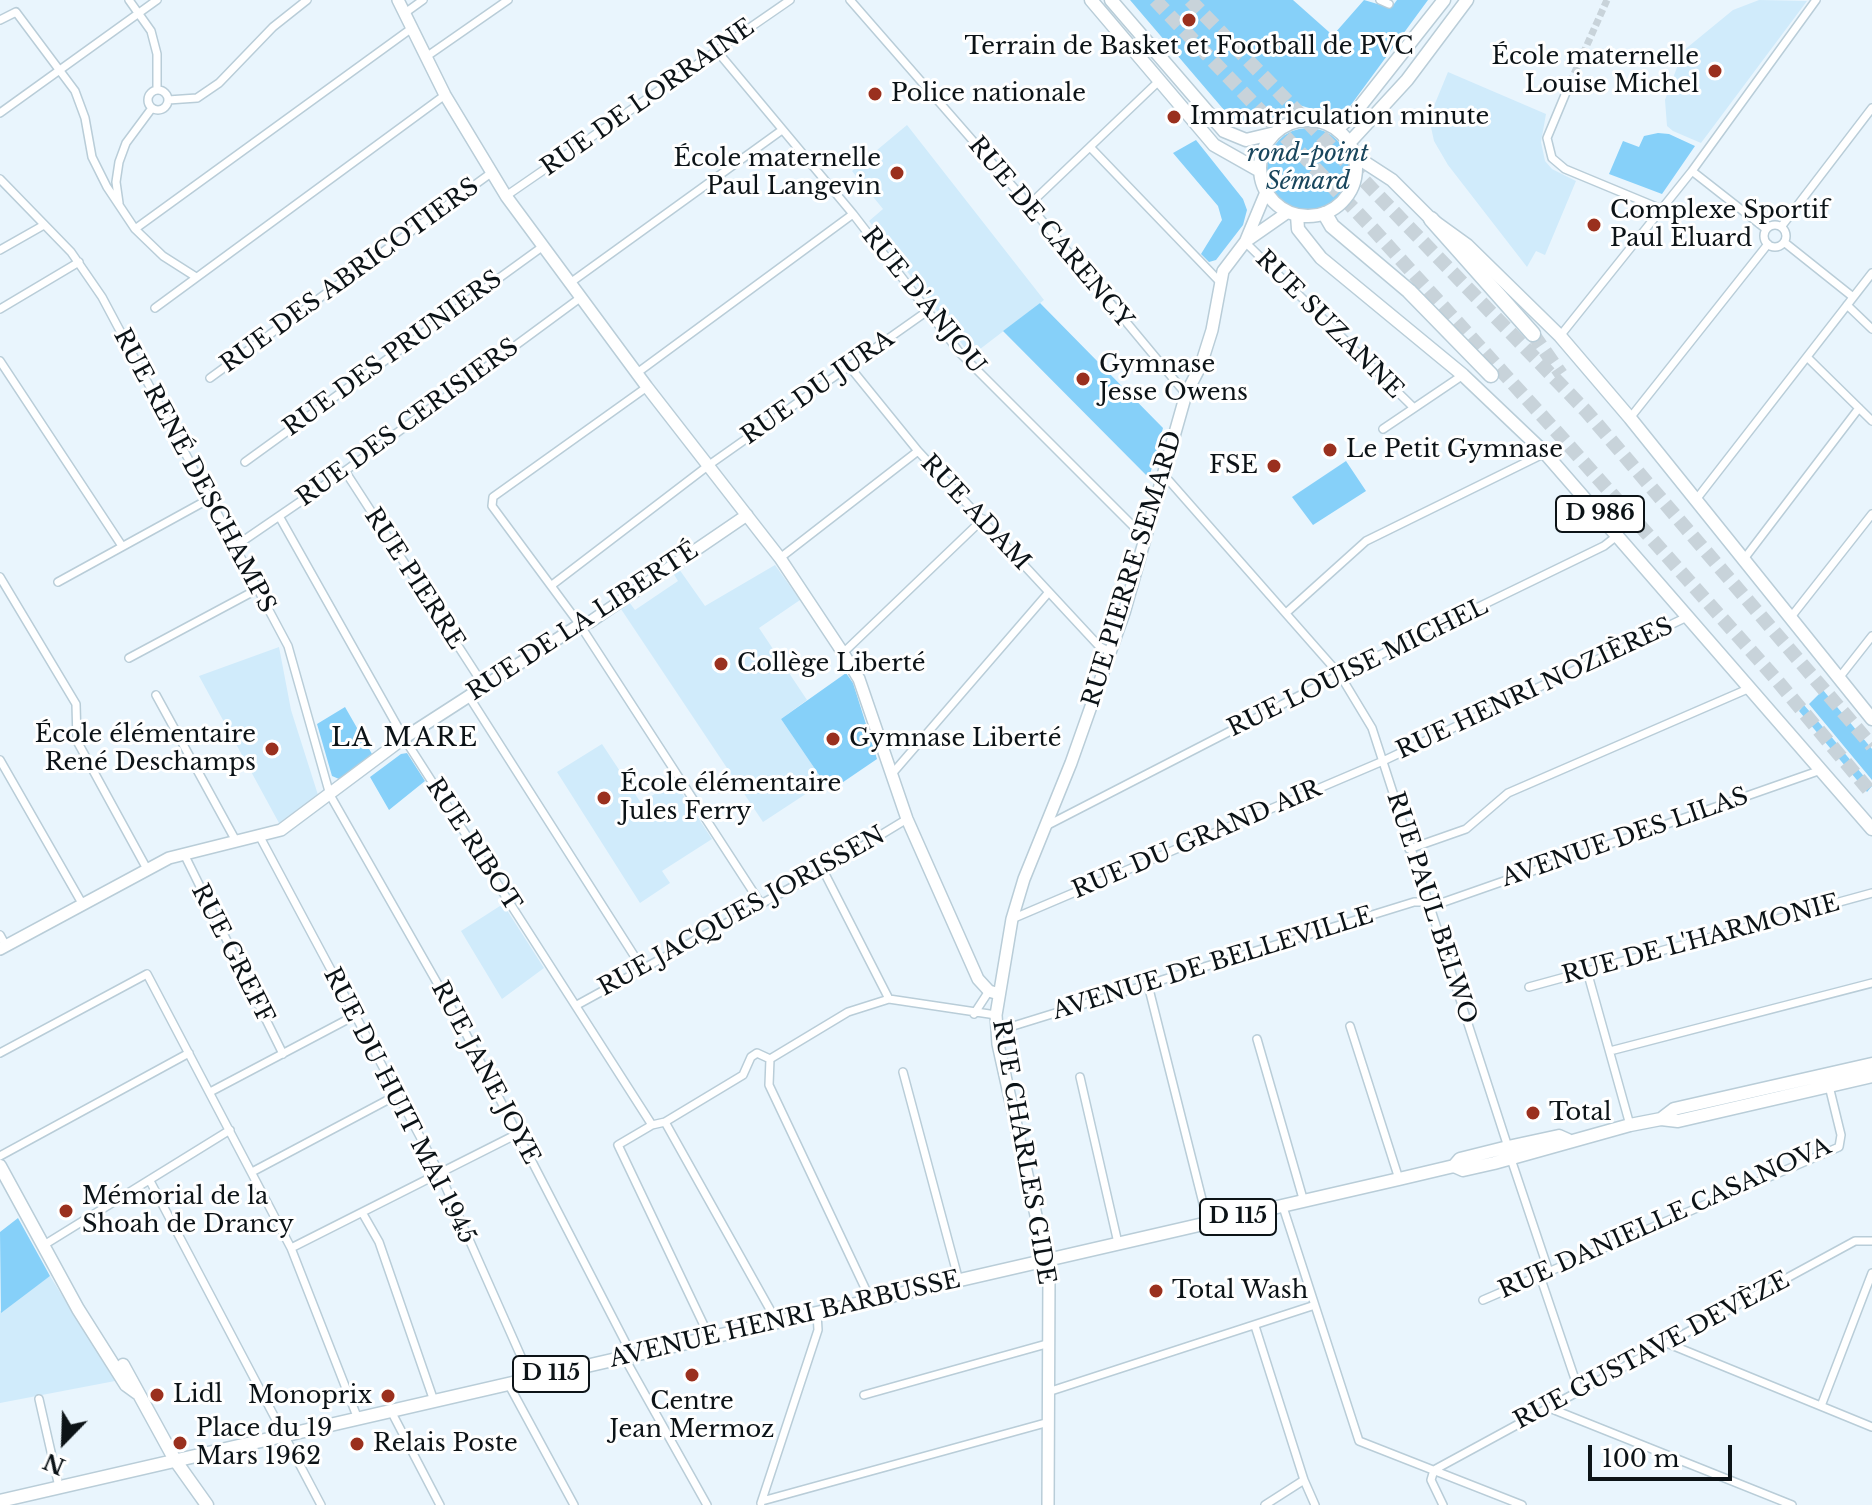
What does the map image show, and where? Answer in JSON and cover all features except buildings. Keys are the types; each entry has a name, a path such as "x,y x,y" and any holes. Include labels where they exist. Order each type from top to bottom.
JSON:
{"highway":[{"path":"1325,214 1332,226 1409,291 1491,375"},
{"path":"1431,219 1533,334"}],"main road":[{"path":"1091,0 1214,145 1260,171"},
{"path":"1111,0 1224,131 1246,140 1275,133 1297,121 1311,120 1337,129 1350,142 1355,156 1357,170 1348,197 1325,214 1292,214 1266,192 1260,171 1263,151 1275,133"},
{"path":"1337,129 1354,114 1444,0"},
{"path":"1350,142 1407,80 1467,0"},
{"path":"1355,156 1392,180 1431,219 1467,245 1560,336 1630,418 1872,719"},
{"name":"D 986","path":"1292,214 1298,229 1321,258 1463,375 1545,453 1872,829"},
{"path":"1661,1119 1674,1109 1872,1064"},
{"name":"D 115","path":"1510,1153 1561,1146 1568,1140 1630,1125 1661,1119 1678,1121 1872,1076"},
{"name":"AVENUE HENRI BARBUSSE","path":"0,1501 1454,1166 1463,1170 1510,1153"},
{"path":"0,1166 76,1301 134,1382 137,1393 175,1460 207,1505"}],"street":[{"path":"129,0 151,31 157,54 157,90 148,99 152,108"},
{"path":"0,113 157,0"},
{"path":"168,100 197,98 219,83 273,27 307,0"},
{"path":"398,0 445,95 506,196 647,387 780,558 859,679 907,819 978,979 994,993 974,1014"},
{"path":"405,13 423,0"},
{"path":"426,57 508,0"},
{"name":"RUE DE LORRAINE","path":"506,196 790,0"},
{"name":"RUE DE CARENCY","path":"850,0 1029,205 1186,394"},
{"path":"1380,0 1389,4"},
{"path":"1560,336 1659,208 1692,171 1816,0"},
{"path":"0,20 9,13 19,15 75,91 85,118 92,157 120,209 135,229 163,256 196,277"},
{"path":"135,229 412,28"},
{"name":"RUE D'ANJOU","path":"717,51 853,214 960,353 1145,538"},
{"path":"1029,205 1160,80"},
{"path":"1570,83 1551,127 1548,147 1552,158 1565,169 1659,208"},
{"path":"157,90 163,91 168,100"},
{"path":"155,308 445,95"},
{"path":"152,108 163,109 168,100"},
{"path":"120,209 116,182 119,162 126,143 152,108"},
{"path":"1781,227 1872,108"},
{"path":"570,283 782,130"},
{"path":"1091,148 1220,282"},
{"path":"1692,171 1766,229"},
{"name":"RUE DES ABRICOTIERS","path":"210,378 491,173"},
{"name":"RUE RENÉ DESCHAMPS","path":"0,179 79,262 102,297 288,646 330,795"},
{"name":"RUE PIERRE SEMARD","path":"1245,242 1266,192"},
{"path":"637,373 853,214"},
{"name":"RUE PIERRE SEMARD","path":"1071,763 1110,652 1186,394 1204,355 1220,282 1233,255 1245,242 1292,214"},
{"path":"0,250 44,225"},
{"path":"1781,227 1771,226 1764,234 1768,244 1774,246 1784,242"},
{"path":"1781,227 1786,237 1784,242"},
{"name":"RUE SUZANNE","path":"1245,242 1413,407"},
{"path":"1784,242 1853,297"},
{"path":"1630,418 1768,244"},
{"name":"RUE DES PRUNIERS","path":"245,462 542,247"},
{"path":"0,309 79,262"},
{"path":"1695,501 1872,273"},
{"name":"RUE DES CERISIERS","path":"234,547 345,471 580,298"},
{"path":"1847,305 1872,329"},
{"name":"RUE DU JURA","path":"552,585 709,465 926,312"},
{"path":"1807,357 1872,421"},
{"path":"0,361 122,546"},
{"name":"RUE ADAM","path":"849,366 918,451 1049,592 1110,652"},
{"path":"1383,429 1463,375"},
{"path":"647,387 493,497 492,506 580,625 761,904"},
{"path":"1744,559 1859,408"},
{"path":"780,558 918,451"},
{"path":"1286,613 1366,541 1545,453"},
{"name":"RUE PIERRE","path":"345,471 484,686"},
{"name":"RUE PAUL BELWO","path":"1163,473 1340,675 1372,728 1549,1272"},
{"path":"58,582 209,499"},
{"path":"1791,617 1872,514"},
{"name":"RUE DE LA LIBERTÉ","path":"2,943 83,905 147,869 184,854 281,830 404,738 747,515"},
{"name":"RUE RIBOT","path":"279,516 404,738 652,1125"},
{"path":"843,653 983,519"},
{"name":"RUE LOUISE MICHEL","path":"1045,827 1340,675 1604,546 1618,535"},
{"path":"0,577 76,704 77,741 147,869"},
{"path":"129,658 256,590"},
{"path":"891,776 1049,592"},
{"name":"RUE HENRI NOZIÈRES","path":"1383,761 1687,617"},
{"path":"1839,678 1872,636"},
{"path":"1409,849 1466,829 1508,793 1750,688"},
{"path":"156,695 236,841"},
{"path":"468,695 642,968"},
{"path":"0,760 83,905"},
{"name":"RUE DU GRAND AIR","path":"1012,919 1383,761"},
{"name":"RUE CHARLES GIDE","path":"1048,1505 1051,1391 1046,1260 997,1031 994,993 1012,919 1071,763"},
{"name":"AVENUE DES LILAS","path":"1428,902 1444,902 1821,770"},
{"name":"RUE JANE JOYE","path":"330,795 464,1030 628,1356 707,1505"},
{"name":"RUE JACQUES JORISSEN","path":"577,1005 823,870 907,819"},
{"name":"RUE DU HUIT MAI 1945","path":"260,837 440,1174 531,1379"},
{"name":"RUE GREFF","path":"184,854 283,1054"},
{"path":"823,870 889,999"},
{"name":"RUE DE L'HARMONIE","path":"1529,987 1872,893"},
{"name":"AVENUE DE BELLEVILLE","path":"997,1031 1414,902 1428,902"},
{"path":"1587,971 1630,1125"},
{"path":"0,1053 147,974 212,1091 291,1248 358,1419"},
{"path":"1610,1051 1872,983"},
{"path":"1148,985 1208,1224"},
{"path":"770,1059 848,1012 889,999 996,1015"},
{"path":"212,1091 354,1016"},
{"path":"1350,1026 1399,1179"},
{"path":"1257,1039 1304,1202"},
{"path":"0,1156 189,1053"},
{"path":"709,1336 618,1145 652,1125 665,1122 743,1075 751,1057 757,1053 770,1059 769,1085 865,1288 867,1302"},
{"path":"903,1072 959,1281"},
{"path":"1080,1077 1118,1243"},
{"name":"RUE DANIELLE CASANOVA","path":"1483,1300 1839,1147 1841,1135 1829,1086"},
{"path":"252,1172 397,1095"},
{"path":"665,1122 777,1323"},
{"path":"44,1245 230,1130"},
{"path":"291,1248 517,1134"},
{"path":"150,1181 321,1505"},
{"path":"1283,1207 1312,1306 1359,1441 1522,1505"},
{"path":"363,1214 379,1242 434,1401"},
{"name":"RUE GUSTAVE DEVÈZE","path":"1434,1470 1855,1241 1872,1241"},
{"path":"1821,1406 1872,1273"},
{"path":"1540,1276 1579,1391"},
{"path":"1051,1391 1312,1306"},
{"path":"761,1503 818,1330 817,1313"},
{"path":"1255,1326 1304,1480 1315,1505"},
{"path":"864,1395 1050,1343"},
{"path":"1669,1344 1872,1427"},
{"path":"509,1385 574,1505"},
{"path":"39,1399 59,1487"},
{"path":"1547,1407 1792,1505"},
{"path":"391,1411 440,1505"},
{"path":"761,1503 1051,1422"},
{"path":"1434,1470 1431,1480 1443,1505"},
{"path":"1265,1505 1304,1480"}],"shaded area":[{"name":"École maternelle Louise Michel","path":"1759,0 1807,1 1701,143 1673,131 1667,126 1665,100 1683,51 1733,10"},
{"path":"1448,72 1546,114 1541,142 1545,161 1552,169 1576,181 1545,255 1536,251 1527,267 1448,165 1434,141 1429,118"},
{"path":"907,125 1044,300 971,356 869,221 883,209 852,171"},
{"name":"Collège Liberté","path":"775,565 800,600 759,628 807,700 781,719 824,782 763,822 621,609 629,602 635,610 678,581 673,573 679,569 705,606"},
{"name":"École élémentaire René Deschamps","path":"279,647 291,710 318,795 279,823 199,676"},
{"path":"602,744 641,803 674,781 712,839 662,871 670,883 640,903 557,772"},
{"path":"503,904 544,968 502,999 461,931"},
{"path":"50,1276 115,1381 0,1403 0,1311"}],"green space":[{"path":"1130,0 1293,0 1329,32 1335,33 1364,0 1391,8 1397,0 1428,0 1345,113 1333,115 1299,105 1268,120 1240,122 1230,117"},
{"name":"rond-point Sémard","path":"1308,128 1324,131 1337,140 1346,153 1349,169 1346,185 1337,198 1324,207 1308,210 1292,207 1279,198 1270,185 1267,169 1270,153 1279,140 1292,131"},
{"path":"1669,134 1695,146 1662,194 1609,174 1623,141 1639,147 1644,136"},
{"path":"1196,140 1243,199 1247,210 1243,225 1216,260 1209,262 1201,254 1222,220 1218,206 1173,153"},
{"name":"Gymnase Jesse Owens","path":"1040,303 1163,428 1149,478 1003,331"},
{"path":"1346,461 1366,491 1313,525 1292,497"},
{"name":"Gymnase Liberté","path":"846,673 853,683 877,759 830,791 781,719"},
{"path":"1823,690 1872,749 1872,780 1809,704"},
{"path":"1804,705 1840,747 1836,752 1842,750 1872,786 1867,792 1799,711"},
{"path":"345,707 372,754 339,779 332,776 317,724"},
{"path":"407,753 425,781 389,810 370,777 401,754"},
{"path":"18,1218 50,1276 1,1313 0,1232"}],"tunnel":[{"path":"1155,0 1373,229 1563,439 1775,678 1872,794"},
{"path":"1190,0 1586,411 1872,746"},
{"path":"1570,83 1607,0"},
{"path":"1533,334 1561,374"}],"place":[{"name":"Terrain de Basket et Football de PVC","path":"1189,20"},
{"name":"École maternelle Louise Michel","path":"1715,71"},
{"name":"Police nationale","path":"875,94"},
{"name":"Immatriculation minute","path":"1174,117"},
{"name":"École maternelle Paul Langevin","path":"897,173"},
{"name":"Complexe Sportif Paul Eluard","path":"1594,225"},
{"name":"Gymnase Jesse Owens","path":"1083,379"},
{"name":"Le Petit Gymnase","path":"1330,450"},
{"name":"FSE","path":"1274,466"},
{"name":"Collège Liberté","path":"721,664"},
{"name":"Gymnase Liberté","path":"833,739"},
{"name":"École élémentaire René Deschamps","path":"272,749"},
{"name":"École élémentaire Jules Ferry","path":"604,798"},
{"name":"Total","path":"1533,1113"},
{"name":"Mémorial de la Shoah de Drancy","path":"66,1211"},
{"name":"Total Wash","path":"1156,1291"},
{"name":"Centre Jean Mermoz","path":"692,1375"},
{"name":"Lidl","path":"157,1395"},
{"name":"Monoprix","path":"388,1396"},
{"name":"Place du 19 Mars 1962","path":"180,1443"},
{"name":"Relais Poste","path":"357,1444"}],"district":[{"name":"LA MARE","path":"405,739"}]}
